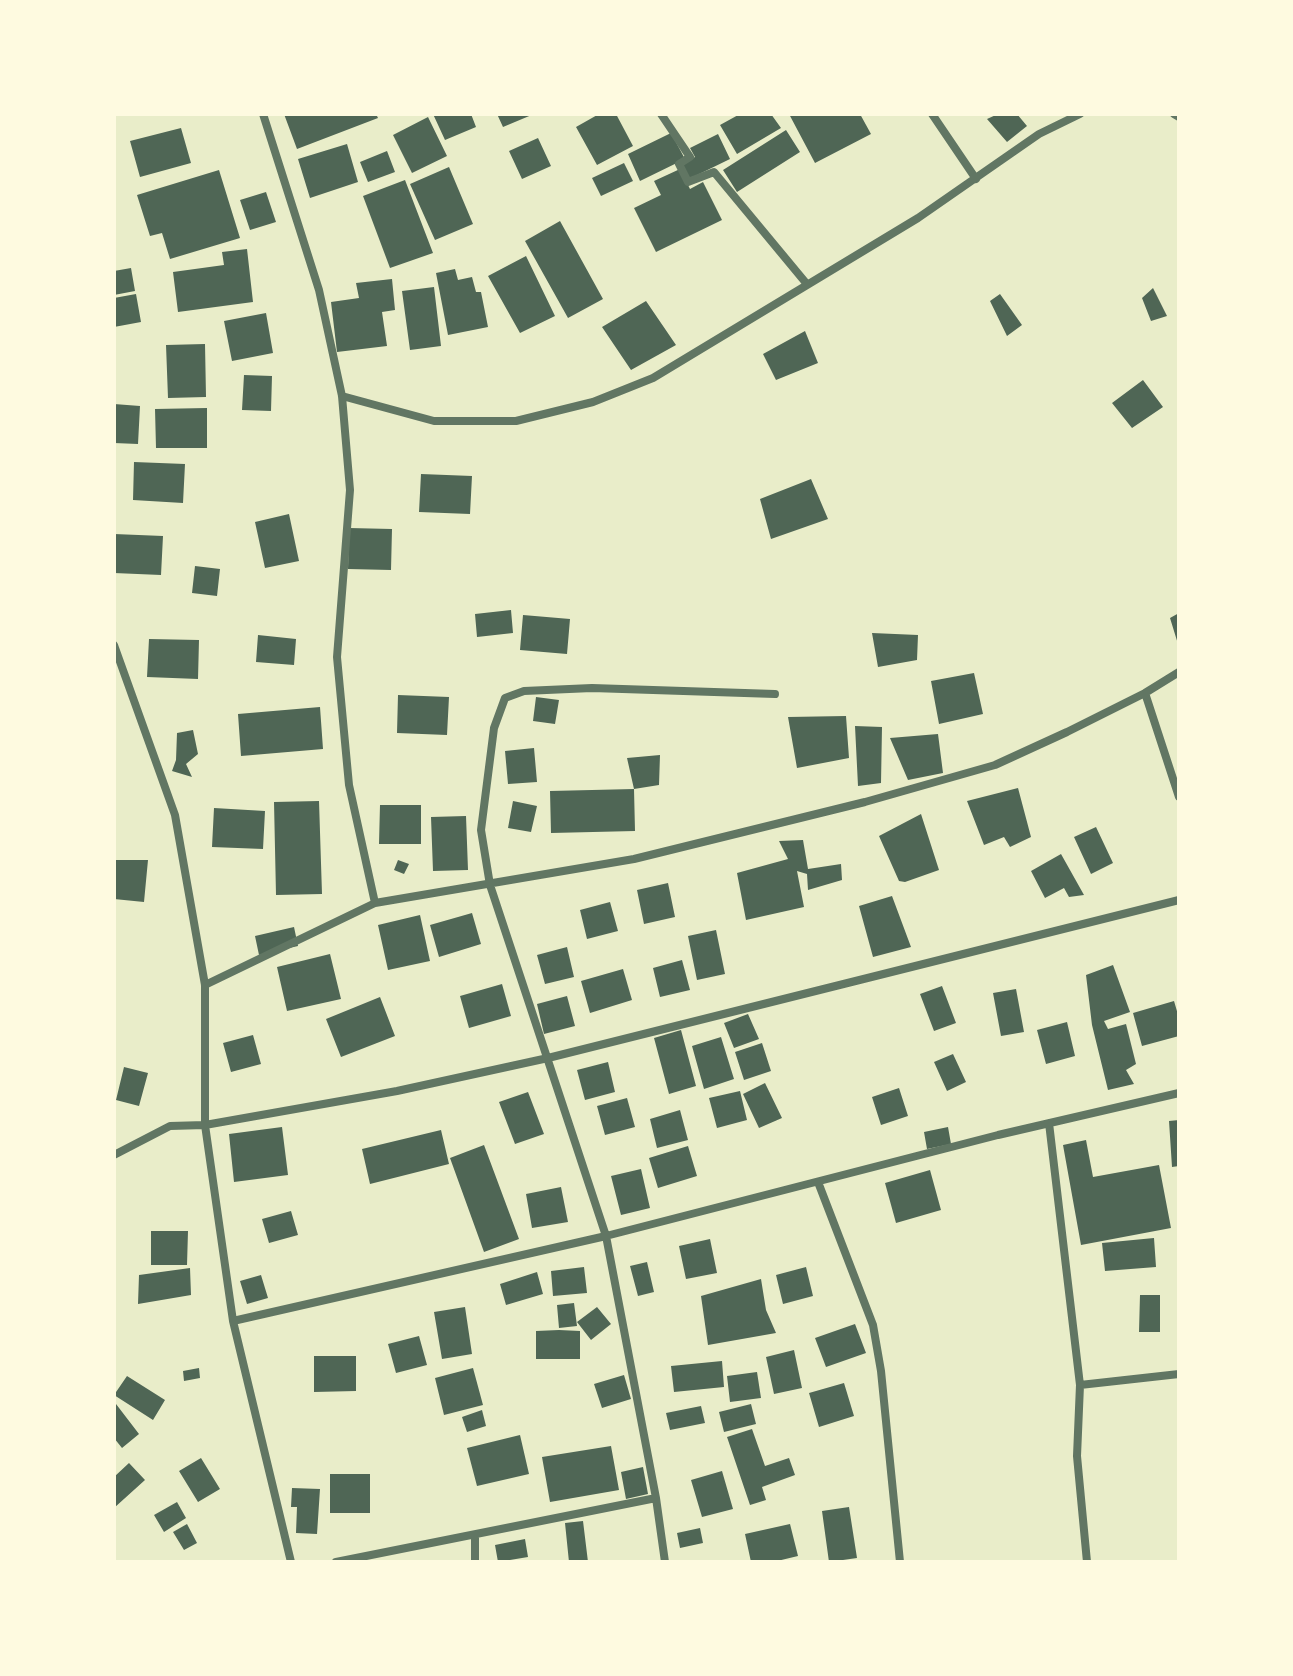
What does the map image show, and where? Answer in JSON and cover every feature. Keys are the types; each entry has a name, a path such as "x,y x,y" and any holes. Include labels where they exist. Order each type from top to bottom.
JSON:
{"street":[{"path":"263,114 319,290 342,396 350,490 337,657 349,785 375,903"},
{"path":"661,114 690,157 679,164 688,182 714,172 806,283"},
{"path":"932,114 976,179"},
{"path":"342,396 434,421 516,421 577,406 653,378 918,218 1039,134 1080,114"},
{"path":"114,645 175,815 205,985 205,1125 233,1321 291,1562"},
{"path":"205,985 375,903 634,859 865,802 995,765 1145,693 1179,672"},
{"path":"665,1562 656,1498 606,1236 490,885 481,830 494,728 505,698 524,691 592,688 775,694"},
{"path":"1145,693 1179,797"},
{"path":"114,1155 170,1126 205,1125 397,1091 548,1058 1179,900"},
{"path":"233,1321 606,1236 1179,1093"},
{"path":"1049,1123 1080,1385 1077,1456 1087,1562"},
{"path":"818,1182 873,1325 881,1371 900,1562"},
{"path":"1080,1385 1179,1374"},
{"path":"336,1562 656,1498"},
{"path":"475,1536 475,1562"}],"building":[{"path":"284,114 376,114 378,118 297,149"},
{"path":"433,114 471,114 476,127 445,140"},
{"path":"497,114 534,114 503,127"},
{"path":"599,114 616,114 633,146 597,165 576,127"},
{"path":"740,114 771,114 781,128 737,154 720,125"},
{"path":"789,114 860,114 871,134 815,163"},
{"path":"998,114 1017,114 1027,126 1007,142 987,119"},
{"path":"428,117 447,156 412,173 393,135"},
{"path":"181,128 191,163 140,177 130,141"},
{"path":"786,130 800,152 737,192 723,170"},
{"path":"671,133 685,159 640,181 628,154"},
{"path":"718,134 730,159 689,179 682,164 695,157 690,148"},
{"path":"538,138 551,166 522,179 509,151"},
{"path":"347,144 358,182 310,198 298,159"},
{"path":"387,151 395,172 368,182 360,162"},
{"path":"624,163 633,181 601,196 592,178"},
{"path":"449,167 473,224 435,240 410,184"},
{"path":"680,169 690,189 703,182 722,220 656,252 634,208 661,195 654,181"},
{"path":"219,170 240,238 170,259 162,233 150,236 137,195"},
{"path":"405,180 433,253 390,268 363,196"},
{"path":"266,192 276,222 250,230 240,200"},
{"path":"560,221 603,299 568,318 525,241"},
{"path":"247,249 253,302 178,312 173,272 224,265 222,252"},
{"path":"526,256 555,316 520,333 488,276"},
{"path":"131,268 135,291 114,295 114,271"},
{"path":"455,269 458,280 472,277 476,292 481,292 488,327 448,335 436,273"},
{"path":"392,279 395,310 382,312 387,346 337,352 331,302 359,298 356,283"},
{"path":"434,287 441,346 410,350 402,291"},
{"path":"1153,288 1167,316 1151,321 1142,298"},
{"path":"136,294 141,322 114,327 114,298"},
{"path":"1000,294 1022,325 1007,336 990,301"},
{"path":"646,301 676,345 631,370 602,327"},
{"path":"266,313 273,353 232,361 224,321"},
{"path":"805,331 818,363 776,380 763,354"},
{"path":"205,344 206,397 168,398 166,345"},
{"path":"244,375 272,376 271,411 242,410"},
{"path":"1143,380 1163,407 1132,428 1112,403"},
{"path":"114,404 140,406 138,444 114,443"},
{"path":"207,408 207,448 156,448 155,409"},
{"path":"134,462 185,464 183,503 133,500"},
{"path":"421,474 472,476 470,514 419,512"},
{"path":"811,479 828,519 771,539 760,499"},
{"path":"289,514 299,561 265,568 255,522"},
{"path":"349,528 392,529 391,570 348,569"},
{"path":"114,534 163,536 161,575 114,573"},
{"path":"195,566 220,569 217,596 192,593"},
{"path":"511,610 513,633 477,637 475,614"},
{"path":"1179,613 1179,644 1178,644 1170,618"},
{"path":"523,615 570,619 567,654 520,650"},
{"path":"872,633 918,635 917,660 878,667"},
{"path":"258,635 296,639 294,665 256,662"},
{"path":"149,639 199,640 198,679 147,677"},
{"path":"974,673 983,714 939,724 931,681"},
{"path":"398,695 449,697 447,735 397,733"},
{"path":"536,697 559,700 555,724 533,721"},
{"path":"320,707 323,749 241,756 238,714"},
{"path":"846,716 849,758 797,768 788,717"},
{"path":"855,726 882,727 881,783 858,786"},
{"path":"193,730 198,754 186,764 192,777 172,771 176,760 177,733"},
{"path":"938,734 943,773 908,780 890,738"},
{"path":"534,748 537,782 508,784 505,751"},
{"path":"660,755 659,785 634,789 627,758"},
{"path":"1018,788 1031,837 1010,847 1004,837 984,845 967,801"},
{"path":"634,789 635,831 551,833 550,791"},
{"path":"319,801 322,894 276,895 274,802"},
{"path":"513,801 537,806 531,832 508,828"},
{"path":"380,805 421,805 421,844 379,844"},
{"path":"214,808 265,811 263,849 212,847"},
{"path":"921,814 939,870 905,882 899,881 879,836"},
{"path":"466,816 468,870 433,871 431,817"},
{"path":"1096,827 1113,863 1091,874 1074,837"},
{"path":"803,840 808,869 841,864 842,880 808,890 807,874 797,871 804,907 746,920 737,873 788,859 779,841"},
{"path":"1061,854 1084,895 1069,897 1064,888 1045,898 1031,871"},
{"path":"114,860 148,860 144,902 114,899"},
{"path":"398,860 409,864 404,874 394,870"},
{"path":"668,883 675,917 644,924 637,890"},
{"path":"892,896 911,947 873,957 859,906"},
{"path":"610,902 618,931 587,939 580,910"},
{"path":"472,913 481,944 439,957 430,925"},
{"path":"420,915 430,961 388,970 378,925"},
{"path":"294,927 298,946 259,955 255,936"},
{"path":"716,930 725,974 697,980 688,936"},
{"path":"567,947 574,977 545,984 537,955"},
{"path":"330,954 341,999 287,1011 277,967"},
{"path":"682,960 690,990 660,997 653,968"},
{"path":"1113,965 1130,1012 1104,1021 1108,1029 1126,1024 1136,1064 1126,1070 1134,1084 1108,1090 1092,1025 1086,975"},
{"path":"623,969 632,1000 590,1013 581,981"},
{"path":"502,984 511,1016 469,1028 460,996"},
{"path":"942,986 956,1023 934,1031 920,994"},
{"path":"1016,989 1024,1032 1001,1036 993,993"},
{"path":"567,996 575,1026 544,1034 537,1004"},
{"path":"380,997 395,1036 341,1057 326,1019"},
{"path":"1174,1001 1179,1018 1179,1036 1142,1046 1133,1013"},
{"path":"748,1014 759,1039 734,1048 724,1023"},
{"path":"1067,1022 1075,1056 1046,1064 1037,1030"},
{"path":"681,1030 696,1086 669,1094 654,1038"},
{"path":"253,1035 261,1064 231,1072 223,1043"},
{"path":"721,1037 734,1079 704,1089 692,1046"},
{"path":"762,1043 771,1071 744,1080 735,1052"},
{"path":"953,1054 966,1082 947,1091 934,1062"},
{"path":"608,1062 615,1092 585,1100 577,1070"},
{"path":"124,1067 148,1073 139,1106 116,1100"},
{"path":"765,1083 782,1118 759,1128 743,1094"},
{"path":"899,1088 908,1116 881,1125 872,1097"},
{"path":"740,1091 747,1120 717,1128 709,1098"},
{"path":"528,1092 544,1134 515,1144 499,1102"},
{"path":"627,1098 635,1127 605,1135 597,1106"},
{"path":"680,1110 688,1140 657,1148 650,1119"},
{"path":"1179,1120 1179,1166 1172,1167 1169,1121"},
{"path":"282,1127 288,1175 234,1182 229,1134"},
{"path":"948,1127 951,1144 927,1149 924,1132"},
{"path":"441,1130 449,1164 370,1184 362,1149"},
{"path":"1086,1140 1093,1177 1159,1165 1171,1228 1081,1245 1063,1145"},
{"path":"484,1145 519,1239 484,1252 450,1158"},
{"path":"688,1146 697,1176 658,1188 649,1158"},
{"path":"641,1169 650,1208 621,1215 611,1176"},
{"path":"930,1170 941,1210 896,1223 885,1183"},
{"path":"561,1187 568,1222 532,1228 526,1194"},
{"path":"291,1211 298,1235 269,1243 262,1219"},
{"path":"151,1231 188,1231 187,1265 151,1265"},
{"path":"1154,1238 1156,1267 1105,1271 1102,1243"},
{"path":"710,1239 717,1273 686,1279 679,1246"},
{"path":"647,1262 654,1292 638,1296 630,1266"},
{"path":"584,1267 587,1293 553,1296 551,1271"},
{"path":"806,1267 813,1296 783,1304 776,1275"},
{"path":"190,1268 191,1295 138,1304 139,1275"},
{"path":"537,1272 543,1294 506,1305 500,1284"},
{"path":"261,1275 268,1298 247,1304 240,1281"},
{"path":"761,1279 766,1310 776,1333 708,1345 701,1296"},
{"path":"1140,1295 1160,1295 1160,1332 1139,1332"},
{"path":"574,1303 577,1326 559,1328 557,1305"},
{"path":"465,1307 472,1354 442,1359 434,1312"},
{"path":"597,1307 611,1324 591,1340 577,1322"},
{"path":"855,1324 866,1353 826,1367 815,1338"},
{"path":"536,1331 580,1331 580,1359 536,1359"},
{"path":"419,1336 427,1365 396,1373 388,1344"},
{"path":"794,1350 802,1388 774,1394 766,1357"},
{"path":"314,1356 356,1356 356,1391 314,1392"},
{"path":"722,1361 724,1387 674,1392 671,1366"},
{"path":"199,1368 200,1378 184,1381 183,1371"},
{"path":"473,1368 483,1405 444,1415 435,1378"},
{"path":"757,1372 761,1398 730,1402 727,1376"},
{"path":"624,1375 631,1399 602,1408 594,1384"},
{"path":"127,1376 165,1400 153,1420 114,1395"},
{"path":"844,1383 854,1416 819,1427 809,1393"},
{"path":"116,1404 139,1434 122,1448 114,1438"},
{"path":"751,1404 756,1424 724,1432 719,1412"},
{"path":"701,1406 705,1423 670,1430 666,1413"},
{"path":"482,1410 486,1426 467,1432 462,1417"},
{"path":"752,1429 765,1466 789,1458 795,1475 762,1487 766,1500 750,1505 727,1437"},
{"path":"520,1435 529,1474 477,1486 467,1448"},
{"path":"611,1446 619,1490 550,1502 542,1457"},
{"path":"201,1458 220,1489 198,1502 179,1471"},
{"path":"129,1463 145,1480 114,1508 114,1477"},
{"path":"643,1467 648,1494 626,1499 621,1472"},
{"path":"722,1471 733,1509 702,1517 691,1480"},
{"path":"330,1474 370,1474 370,1513 330,1513"},
{"path":"292,1488 320,1489 317,1534 296,1533 297,1507 291,1507"},
{"path":"177,1502 186,1518 164,1532 154,1515"},
{"path":"849,1507 857,1558 829,1562 822,1511"},
{"path":"583,1521 588,1562 569,1562 565,1523"},
{"path":"187,1524 197,1543 184,1550 173,1532"},
{"path":"790,1524 798,1556 773,1562 751,1562 745,1534"},
{"path":"700,1528 703,1543 680,1548 677,1533"},
{"path":"525,1539 528,1557 498,1562 495,1545"}]}
